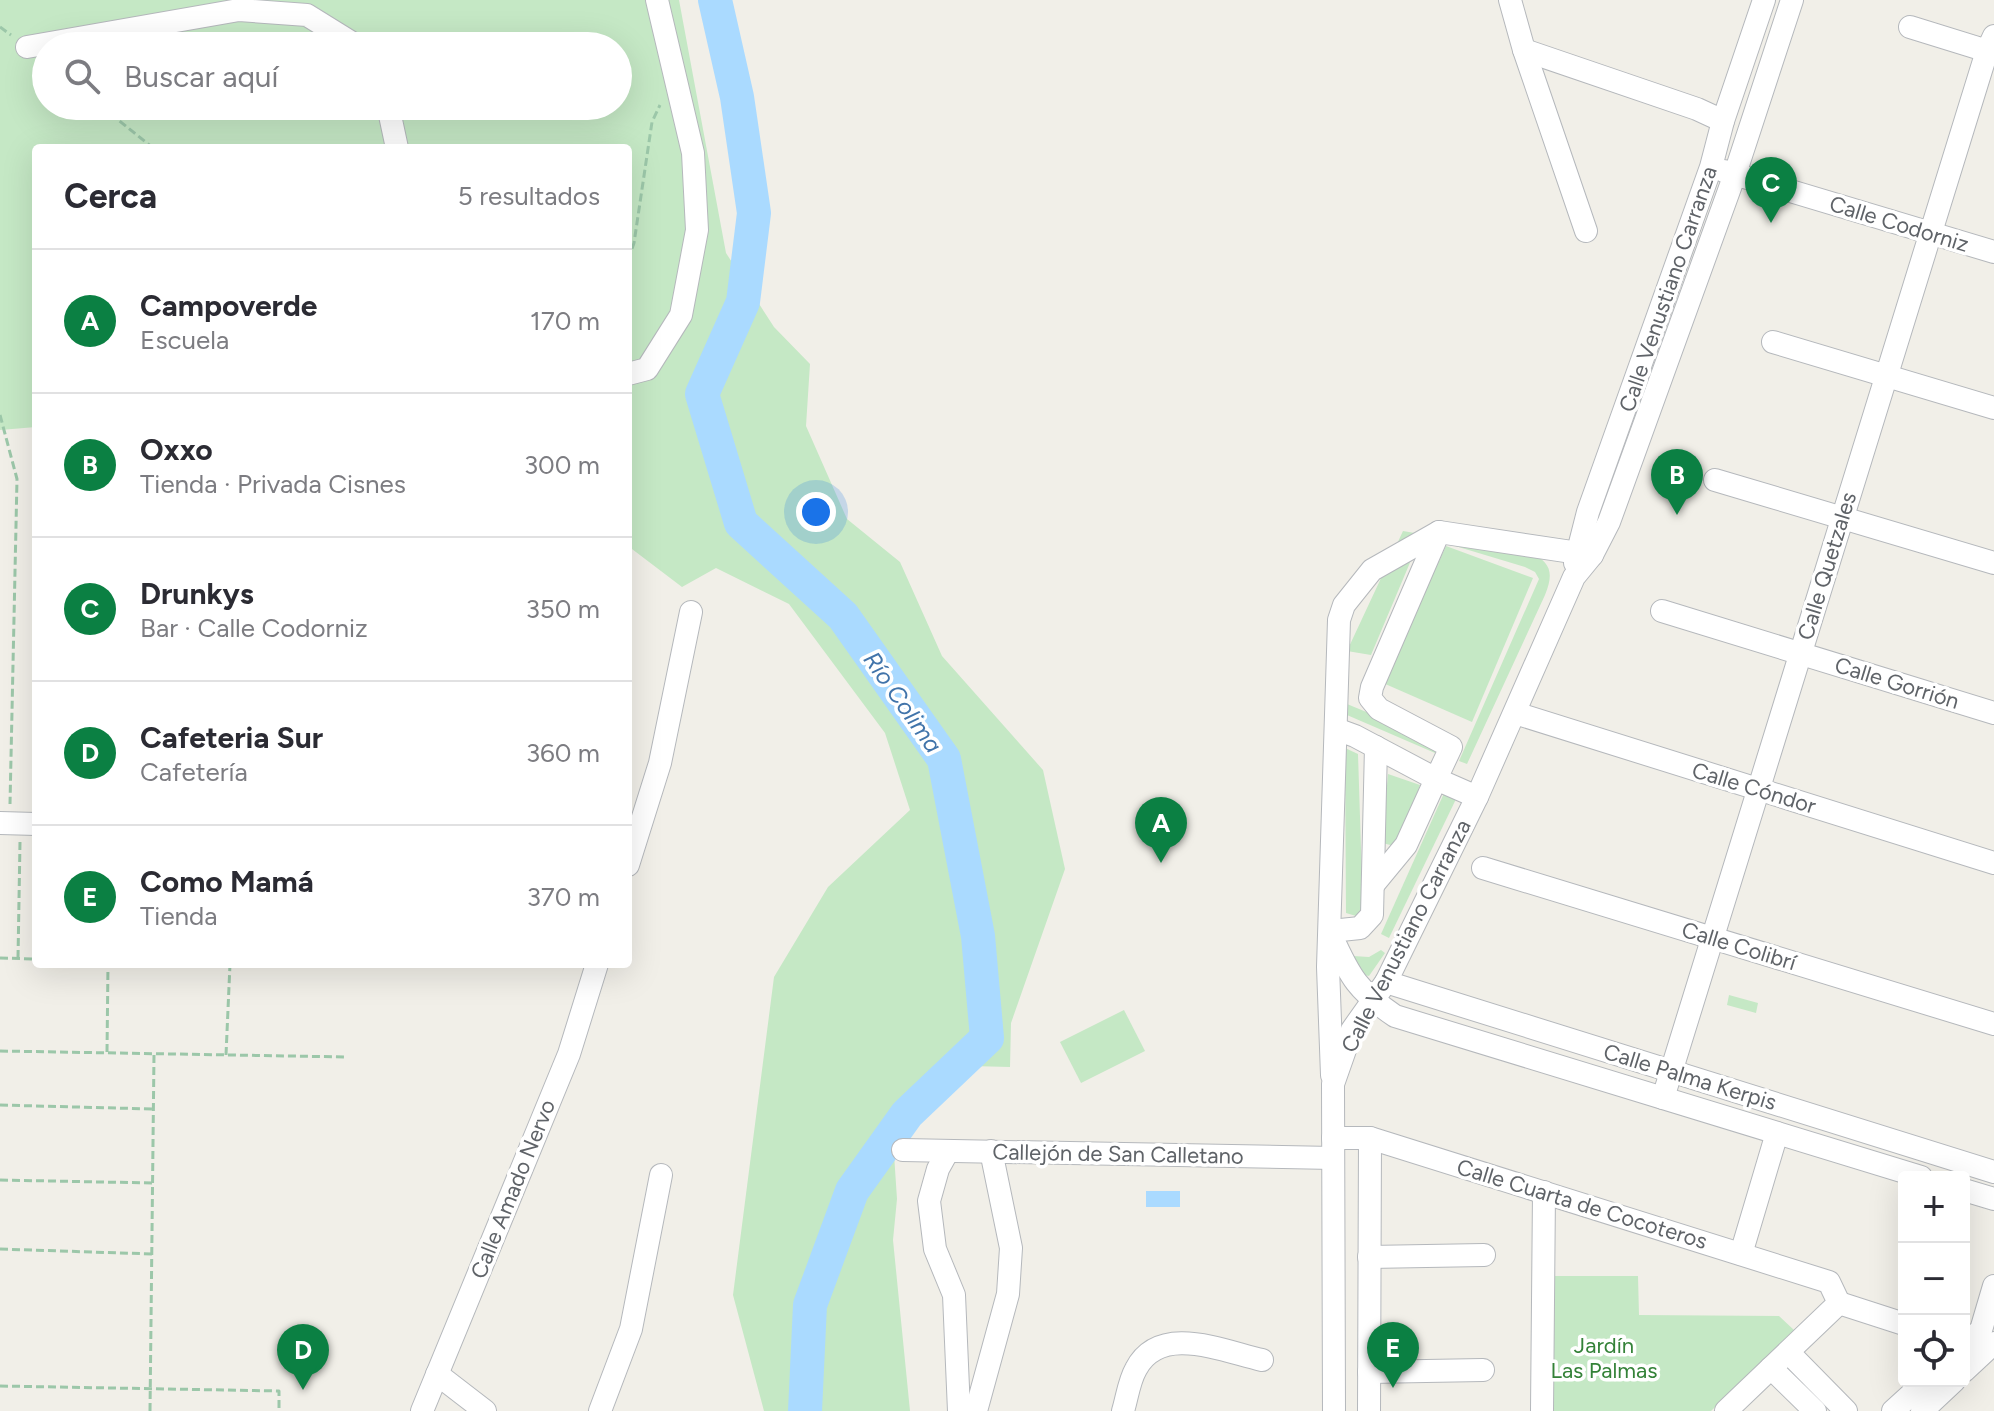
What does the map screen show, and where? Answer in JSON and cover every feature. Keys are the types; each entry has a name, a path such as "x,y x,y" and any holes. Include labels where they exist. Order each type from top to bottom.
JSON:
{"street":[{"path":"632,373 647,369 681,315 697,230 693,153 657,0"},
{"path":"1510,0 1586,231"},
{"name":"Calle Venustiano Carranza","path":"1334,1411 1333,1084 1352,1030 1379,991 1477,797 1584,554 1613,442 1711,167 1764,0"},
{"name":"Calle Venustiano Carranza","path":"1584,554 1609,522 1735,174 1792,0"},
{"path":"113,32 239,10 307,15 334,32"},
{"path":"1910,27 1992,47"},
{"path":"27,47 32,46"},
{"name":"Calle Quetzales","path":"1663,1098 1886,376 1992,47"},
{"path":"1524,50 1697,109 1757,109"},
{"path":"391,120 396,144"},
{"name":"Calle Codorniz","path":"1711,167 1994,252"},
{"path":"1773,342 1994,408"},
{"path":"1613,442 1634,452"},
{"path":"1715,480 1994,563"},
{"path":"1333,1084 1329,1020 1339,620 1344,605 1372,570 1439,532 1584,554"},
{"path":"1373,885 1406,845 1451,747 1379,709 1370,698 1375,679 1439,532"},
{"name":"Calle Gorrión","path":"1662,611 1994,713"},
{"path":"632,852 660,763 691,612"},
{"path":"1338,667 1375,679"},
{"name":"Calle Cóndor","path":"1515,713 1994,863"},
{"path":"1336,729 1477,797"},
{"path":"1331,934 1360,928 1372,915 1376,747"},
{"name":"Calle Colibrí","path":"1483,868 1994,1024"},
{"path":"1331,934 1348,975 1379,991"},
{"name":"Calle Amado Nervo","path":"422,1411 569,1054 596,968"},
{"name":"Calle Palma Kerpis","path":"1379,991 1671,1071 1994,1172"},
{"name":"Calle Palma Kerpis","path":"1379,991 1395,1016 1901,1171"},
{"path":"1741,1254 1777,1133"},
{"path":"1369,1411 1370,1138"},
{"name":"Calle Cuarta de Cocoteros","path":"1333,1148 1370,1138 1829,1282 1839,1303"},
{"name":"Callejón de San Calletano","path":"903,1150 1333,1148"},
{"path":"948,1151 938,1169 929,1201 935,1249 954,1295 959,1411"},
{"path":"976,1411 1008,1294 1011,1248 991,1151"},
{"path":"600,1411 631,1329 661,1175"},
{"path":"1542,1411 1544,1192"},
{"path":"1970,1192 1994,1199"},
{"path":"1369,1257 1484,1255"},
{"path":"1977,1340 1994,1286"},
{"path":"1726,1411 1839,1303 1898,1322"},
{"path":"1123,1411 1135,1370 1148,1351 1178,1341 1262,1360"},
{"path":"1779,1360 1815,1411"},
{"path":"1779,1360 1846,1411"},
{"path":"1369,1372 1483,1370"},
{"path":"437,1374 485,1411"},
{"path":"1893,1411 1919,1387"},
{"path":"1922,1411 1948,1387"}],"path":[{"path":"632,249 652,122 674,72"},
{"path":"118,120 148,144"},
{"path":"0,415 17,479 18,958"},
{"path":"0,958 32,959"},
{"path":"107,1053 108,968"},
{"path":"226,1055 230,968"},
{"path":"0,1051 347,1057"},
{"path":"150,1411 154,1054"},
{"path":"0,1105 154,1109"},
{"path":"0,1180 153,1183"},
{"path":"0,1249 152,1254"},
{"path":"0,1386 279,1391 279,1411"}],"green space":[{"path":"0,0 679,0 726,253 774,327 810,364 806,426 847,519 900,562 942,656 1043,770 1065,869 1011,1023 1010,1067 971,1066 893,1139 897,1199 893,1240 910,1411 764,1411 733,1295 774,977 828,887 910,810 885,733 789,604 716,568 682,587 632,549 632,144 32,144 32,427 0,430"},
{"path":"1403,531 1530,553 1549,569 1545,595 1467,764 1459,761 1539,579 1535,572 1525,567 1412,533 1442,545 1417,546 1371,655 1347,651"},
{"path":"1446,546 1533,578 1472,722 1383,683"},
{"path":"1347,704 1439,742 1435,753 1347,715"},
{"path":"1345,748 1358,754 1363,911 1356,916 1346,913"},
{"path":"1388,774 1420,785 1399,847 1382,843"},
{"path":"1445,791 1457,797 1389,938 1381,934"},
{"path":"1381,950 1385,953 1369,976 1360,974 1353,956 1369,957"},
{"path":"1729,995 1758,1003 1756,1013 1727,1005"},
{"path":"1124,1010 1145,1051 1081,1083 1060,1042"},
{"name":"Jardín Las Palmas","path":"1551,1276 1638,1276 1639,1315 1779,1316 1794,1330 1711,1411 1550,1411"}],"water":[{"path":"1146,1191 1180,1191 1180,1207 1146,1207"}],"waterway":[{"name":"Río Colima","path":"715,0 737,97 754,213 743,302 702,394 741,523 843,616 944,759 978,936 987,1038 907,1114 852,1191 810,1305 805,1411"}],"place":[{"name":"Drunkys","path":"1771,223"},
{"name":"Oxxo","path":"1677,515"},
{"name":"Campoverde","path":"1161,863"},
{"name":"Como Mamá","path":"1393,1388"},
{"name":"Cafeteria Sur","path":"303,1390"}]}
